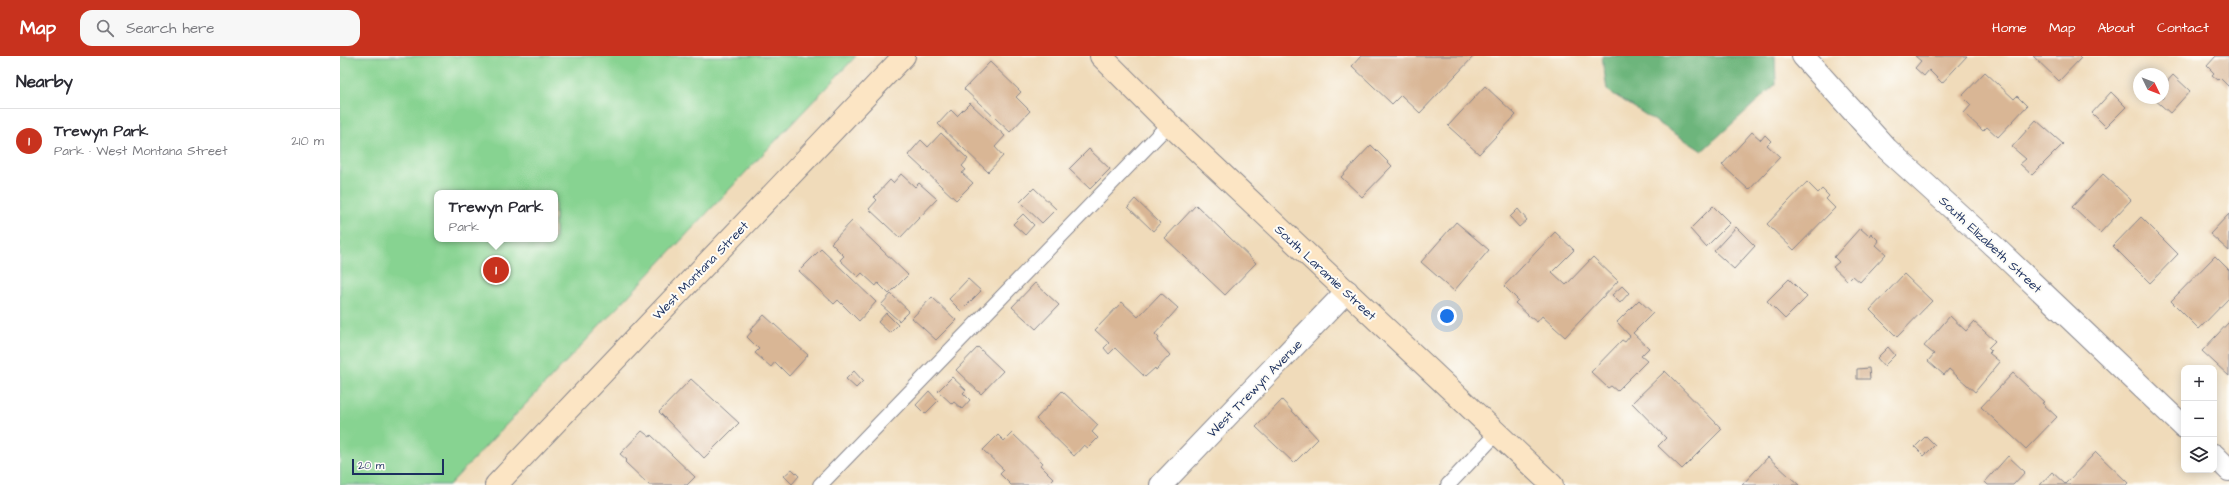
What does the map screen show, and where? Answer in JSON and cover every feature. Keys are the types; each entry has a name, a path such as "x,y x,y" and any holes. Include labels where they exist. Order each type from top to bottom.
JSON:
{"street":[{"name":"West Montana Street","path":"496,485 904,56"},
{"name":"South Laramie Street","path":"1101,56 1169,124 1552,485"},
{"name":"South Elizabeth Street","path":"1803,56 1887,149 1999,251 2181,424"},
{"name":"West Trewyn Avenue","path":"1161,485 1347,291"},
{"path":"2217,459 2229,470"}],"lane":[{"path":"820,485 1169,124"},
{"path":"1448,485 1497,433"}],"green space":[{"path":"340,56 856,56 449,485 340,485"},
{"path":"1602,56 1775,56 1776,84 1702,151 1607,90"}],"building":[{"path":"1361,56 1474,56 1420,113 1401,95 1392,104 1352,66"},
{"path":"1915,56 1967,56 1942,83 1929,70 1924,76 1915,68 1921,61"},
{"path":"2033,56 2079,56 2081,58 2059,81"},
{"path":"2216,56 2229,56 2229,87 2220,78 2218,80 2212,75 2214,73 2207,66"},
{"path":"990,62 1021,92 1016,97 1030,111 1010,132 964,89"},
{"path":"1985,72 2014,99 2017,96 2027,106 1998,137 1987,127 1983,131 1964,113 1971,105 1962,96"},
{"path":"2173,75 2190,91 2170,113 2160,104 2169,104 2169,79"},
{"path":"1485,86 1516,115 1479,154 1448,126"},
{"path":"2111,92 2126,107 2106,127 2092,113"},
{"path":"970,103 1005,136 995,147 1003,156 988,172 938,124 951,110 957,116"},
{"path":"2036,120 2063,144 2032,175 2020,164 2026,159 2012,147"},
{"path":"1752,132 1761,140 1765,135 1771,141 1767,145 1780,157 1749,190 1722,165"},
{"path":"941,133 968,159 962,166 966,170 962,173 973,183 956,200 908,155 921,140 928,147"},
{"path":"1371,145 1392,166 1362,197 1341,177"},
{"path":"1089,149 1110,169 1090,189 1069,169"},
{"path":"901,174 915,187 919,183 937,199 900,238 869,209 877,200 874,197 890,180 893,183"},
{"path":"2103,174 2131,200 2100,233 2072,207"},
{"path":"1807,182 1818,193 1822,189 1829,196 1826,199 1835,208 1794,250 1767,224"},
{"path":"1034,188 1056,209 1042,223 1020,202"},
{"path":"1135,199 1160,223 1153,231 1128,207"},
{"path":"1196,205 1256,263 1225,295 1165,238"},
{"path":"1713,206 1730,223 1706,247 1690,229"},
{"path":"1518,209 1527,220 1519,227 1510,217"},
{"path":"1023,214 1034,225 1025,235 1013,224"},
{"path":"2229,214 2229,251 2210,234"},
{"path":"2141,217 2178,254 2150,283 2113,246"},
{"path":"852,221 908,275 889,294 878,283 876,286 862,273 858,277 840,260 844,256 831,243"},
{"path":"1456,222 1489,250 1454,291 1421,262"},
{"path":"1736,227 1755,246 1734,269 1714,251"},
{"path":"1860,228 1869,236 1871,233 1879,241 1876,245 1886,254 1860,282 1853,276 1848,281 1833,267 1839,262 1834,257"},
{"path":"1555,232 1574,250 1552,272 1566,285 1593,257 1618,281 1565,337 1542,316 1537,322 1529,316 1515,303 1518,300 1504,286"},
{"path":"821,249 876,302 859,321 838,300 834,304 799,271"},
{"path":"2215,256 2229,270 2229,298 2199,329 2171,301"},
{"path":"1904,274 1932,301 1897,337 1870,310"},
{"path":"968,279 981,291 961,311 949,299"},
{"path":"1789,279 1807,297 1785,319 1767,301"},
{"path":"1035,283 1059,305 1036,329 1012,307"},
{"path":"1622,286 1629,293 1620,303 1612,295"},
{"path":"1161,293 1178,308 1155,334 1159,338 1157,341 1170,355 1156,370 1155,368 1145,377 1115,348 1109,354 1104,348 1109,343 1095,330 1122,302 1138,317"},
{"path":"891,294 909,311 899,321 881,305"},
{"path":"932,297 956,320 936,340 912,318"},
{"path":"1639,300 1653,313 1633,333 1649,348 1641,356 1647,361 1617,391 1611,386 1608,388 1591,372 1622,340 1625,342 1630,336 1617,322"},
{"path":"886,313 898,325 890,333 878,322"},
{"path":"764,315 808,355 789,376 775,362 771,367 755,353 759,349 747,337 752,331 750,330"},
{"path":"1950,316 1966,331 1974,322 1995,341 1988,348 1991,351 1989,353 2000,362 1975,392 1949,369 1944,375 1928,361 1934,354 1924,346"},
{"path":"2229,322 2229,376 2202,351"},
{"path":"978,347 1003,371 981,394 956,370"},
{"path":"1888,347 1895,355 1884,366 1877,358"},
{"path":"1869,368 1870,379 1857,379 1857,369"},
{"path":"854,371 863,381 856,388 846,379"},
{"path":"1665,371 1722,429 1682,469 1658,446 1666,438 1632,403"},
{"path":"2013,373 2044,402 2042,403 2057,417 2026,449 1981,407"},
{"path":"952,377 966,390 963,393 970,400 962,409 954,402 952,404 938,391"},
{"path":"691,379 739,423 704,458 659,412"},
{"path":"929,391 938,401 925,414 916,405"},
{"path":"1062,391 1098,425 1092,432 1098,438 1088,448 1084,445 1074,456 1036,419"},
{"path":"1282,400 1318,439 1294,463 1256,427"},
{"path":"642,431 650,437 651,435 695,477 687,485 649,485 625,462 627,460 620,454"},
{"path":"1012,433 1043,463 1040,465 1054,479 1048,485 1011,485 1000,474 1004,470 983,450 998,435 1004,441"},
{"path":"1926,436 1935,445 1924,456 1915,447"},
{"path":"2096,452 2128,483 2126,485 2040,485 2052,472 2065,484"},
{"path":"2008,456 2025,472 2013,485 1988,485 1985,482"},
{"path":"1768,457 1799,485 1742,485"},
{"path":"792,469 799,476 792,484 784,476"}],"place":[{"name":"Trewyn Park","path":"496,270"}]}
